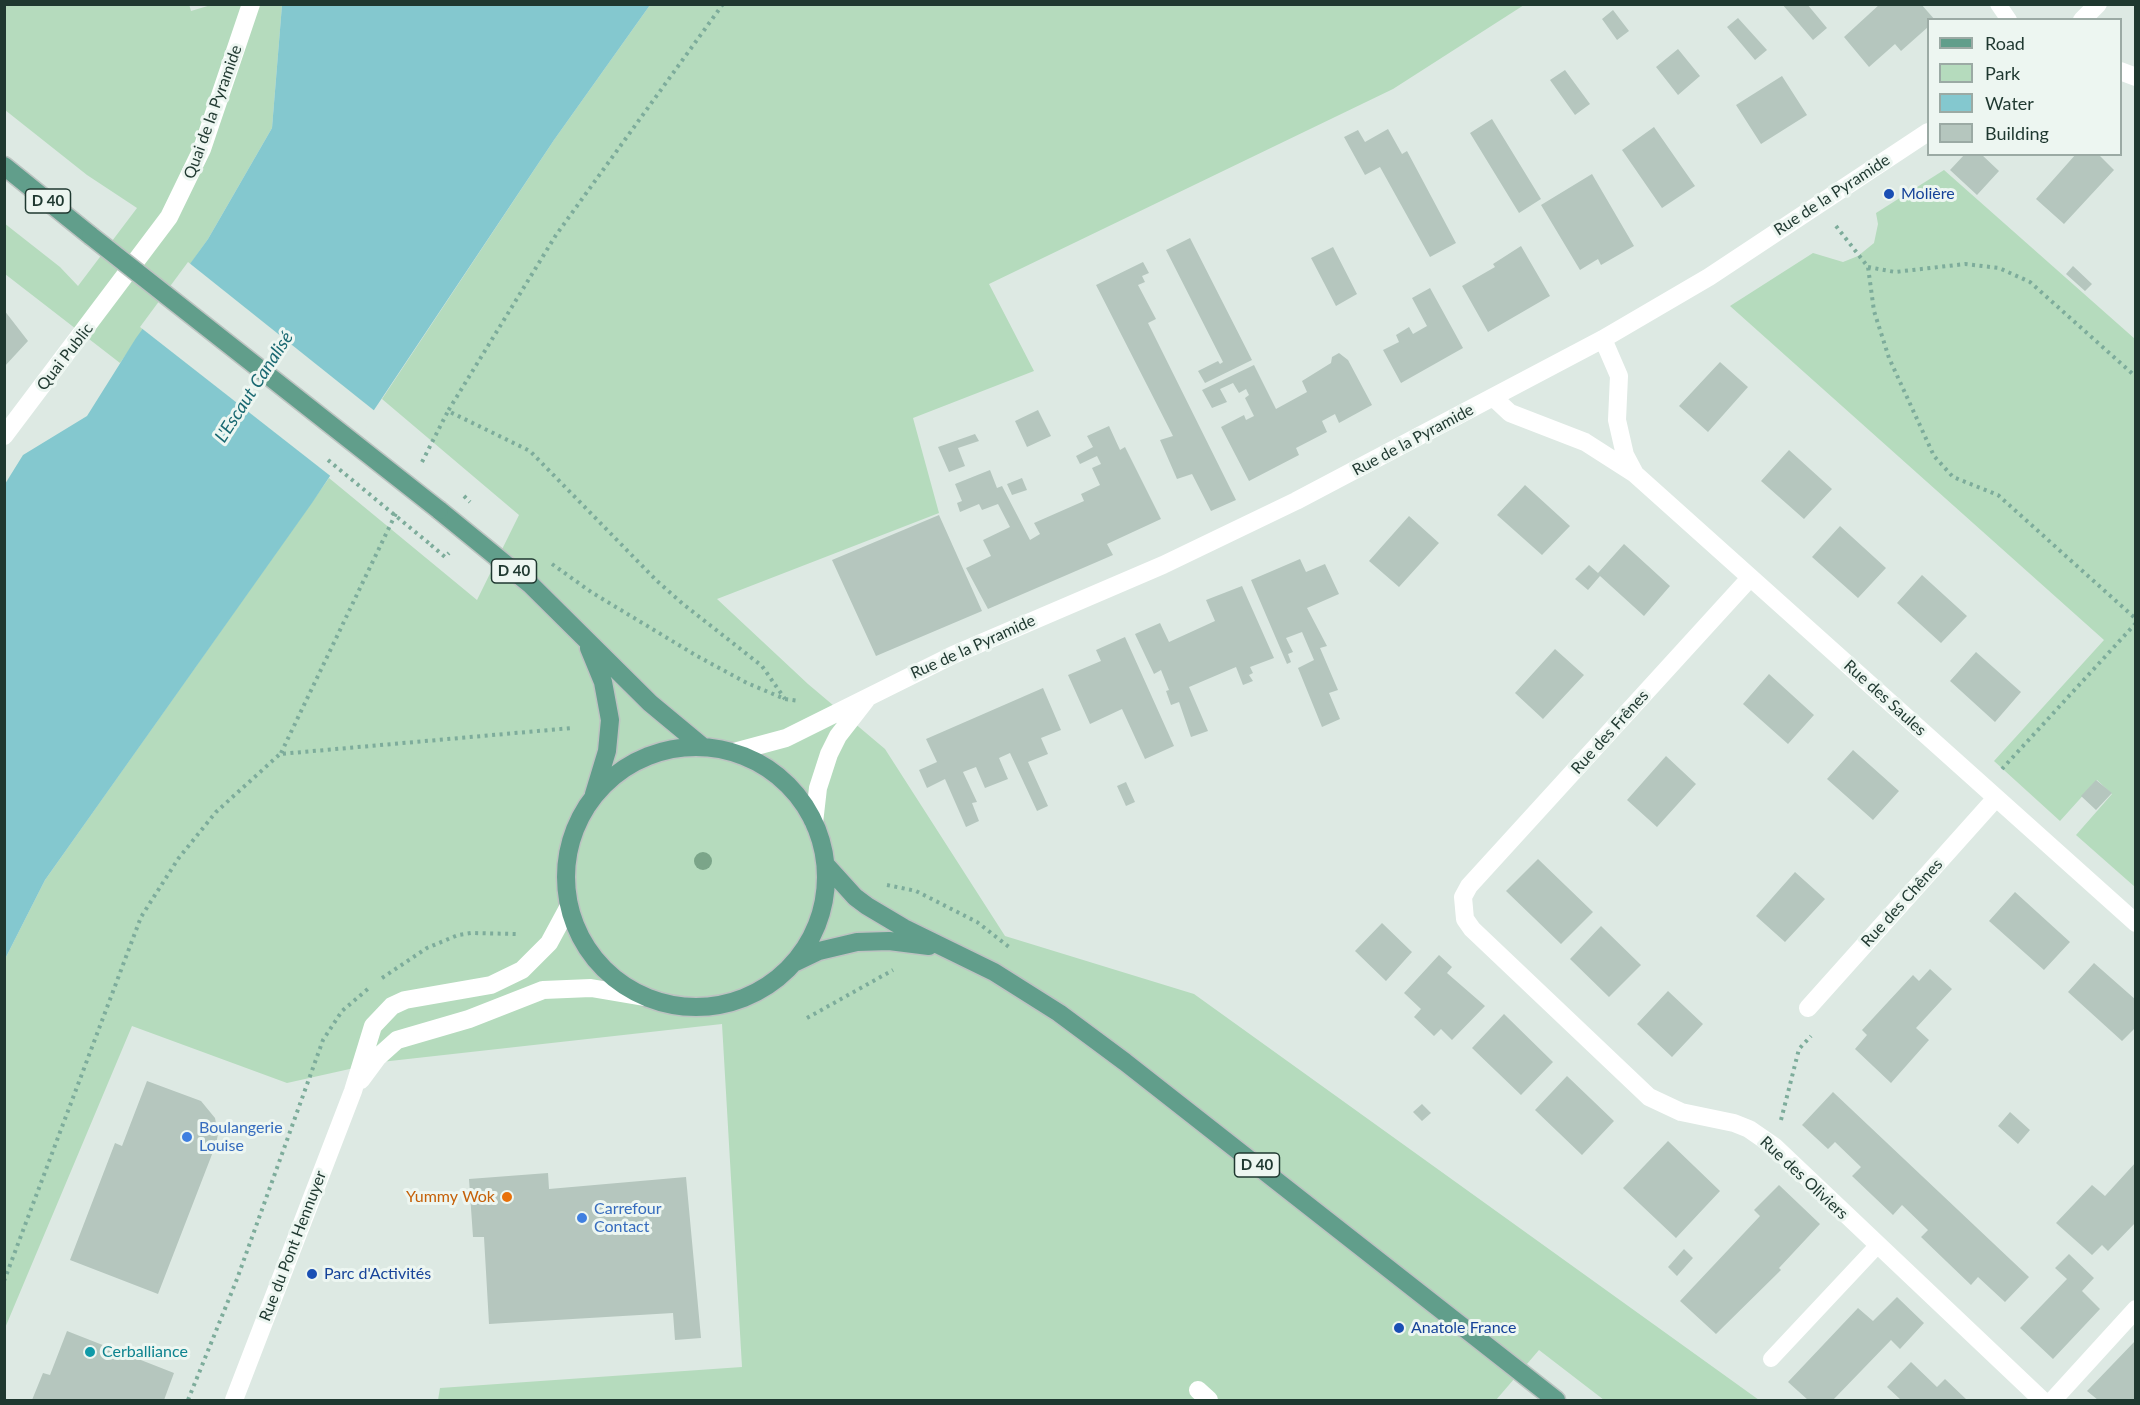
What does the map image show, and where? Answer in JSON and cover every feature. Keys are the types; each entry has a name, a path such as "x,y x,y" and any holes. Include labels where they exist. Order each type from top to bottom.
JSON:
{"main road":[{"name":"D 40","path":"4,166 531,585 665,718 704,747"},
{"name":"D 40","path":"584,638 603,682 610,720 607,751 594,796"},
{"path":"704,747 734,752 763,765 788,784 807,809 814,823 826,865 824,900 820,917 805,949 794,962 758,991 716,1006 679,1006 644,997 614,979 590,953 577,931 569,906 566,873 571,840 594,796 616,774 643,758 673,749 704,747"},
{"name":"D 40","path":"826,865 855,897 867,906 1027,993 1125,1062 1556,1401"},
{"name":"D 40","path":"794,962 819,951 857,942 889,941 945,948"}],"street":[{"name":"Quai de la Pyramide","path":"125,277 169,217 202,149 251,4"},
{"path":"2084,18 2098,4"},
{"path":"2122,71 2136,77"},
{"name":"Rue de la Pyramide","path":"734,752 779,741 952,655 1251,524 1494,398 1603,339 1709,277 1927,133"},
{"name":"Quai Public","path":"4,436 125,277"},
{"name":"Rue des Saules","path":"1603,339 1619,376 1617,420 1624,455 1635,474"},
{"name":"Rue des Saules","path":"1494,398 1510,413 1585,442 1635,474 2136,923"},
{"name":"Rue des Frênes","path":"1469,886 1750,578"},
{"name":"Rue de la Pyramide","path":"814,823 818,788 829,754 850,720 869,697"},
{"name":"Rue des Chênes","path":"1808,1008 1991,793"},
{"name":"Rue des Oliviers","path":"1469,886 1463,897 1462,908 1472,929 1637,1088 1664,1106 1749,1129 1775,1147 2042,1401"},
{"name":"Rue du Pont Hennuyer","path":"234,1401 353,1091 374,1026 392,1006 418,996 476,988 507,979 537,957 549,944 569,906"},
{"name":"Rue du Pont Hennuyer","path":"353,1091 378,1057 398,1040 469,1019 529,994 543,990 574,987 644,997"},
{"path":"2053,1401 2136,1309"}],"lane":[{"path":"1998,4 2008,18"},
{"path":"1772,1359 1877,1246"}],"path":[{"path":"417,473 448,411 556,235 723,4"},
{"path":"1819,204 1868,267 1874,311 1889,358 1935,456 1953,477 1998,495 2136,621 1991,793"},
{"path":"1868,267 1894,272 1965,264 1999,268 2030,282 2136,377"},
{"path":"448,411 530,451 666,589 762,666 785,699 747,683 697,656 591,592 549,562"},
{"path":"470,502 479,509"},
{"path":"4,1281 141,917 178,859 216,812 280,754 401,504"},
{"path":"431,545 445,557"},
{"path":"280,754 572,728"},
{"path":"807,1018 892,970 902,970"},
{"path":"1775,1147 1799,1049 1823,1023 1808,1008"}],"green space":[{"path":"189,4 191,11 211,5 282,5 272,128 208,239 120,363 5,274 4,223 60,267 78,286 137,208 87,175 5,110 5,5"},
{"path":"650,5 1524,5 1393,89 989,284 1034,371 913,418 939,513 717,599 808,684 885,749 1005,936 1194,994 1759,1400 1604,1400 1539,1350 1496,1400 438,1400 440,1388 742,1367 722,1024 381,1062 287,1083 132,1026 5,1328 5,959 45,880 329,478 477,600 519,515 382,399 554,140"},
{"path":"1944,170 2135,339 2135,887 2076,835 2112,794 2097,780 2060,821 1994,761 2104,640 1730,306 1813,253 1843,262 1858,256 1874,243 1878,224 1876,213"}],"water":[{"name":"L'Escaut Canalisé","path":"282,5 650,5 554,140 312,503 45,880 5,959 5,484 23,455 87,416 136,338 208,239 272,128"}],"pier":[{"path":"188,262 376,412 333,478 140,327"}],"building":[{"path":"1782,4 1807,4 1827,28 1813,40"},
{"path":"1880,4 1921,4 1933,18 1927,18 1927,28 1901,51 1895,44 1869,67 1844,37"},
{"path":"1613,10 1629,31 1617,40 1602,19"},
{"path":"1738,18 1767,50 1755,60 1727,27"},
{"path":"1678,49 1700,76 1678,95 1656,67"},
{"path":"1565,70 1590,104 1575,115 1550,80"},
{"path":"1782,76 1807,115 1761,144 1736,105"},
{"path":"1492,119 1541,199 1519,213 1470,133"},
{"path":"1654,127 1695,186 1662,208 1622,150"},
{"path":"1388,129 1402,154 1407,151 1456,243 1430,257 1380,167 1365,175 1344,137 1358,130 1365,142"},
{"path":"1963,156 1983,156 1999,171 1977,195 1950,170"},
{"path":"2074,156 2100,156 2114,170 2064,224 2036,199"},
{"path":"1592,174 1634,246 1601,265 1598,259 1580,270 1541,205"},
{"path":"1190,238 1252,360 1205,383 1198,371 1218,361 1220,364 1223,362 1166,250"},
{"path":"1521,246 1550,296 1488,332 1462,286 1495,267 1493,264"},
{"path":"1333,247 1357,294 1336,306 1311,258"},
{"path":"1143,262 1149,273 1142,276 1145,282 1138,285 1156,319 1148,323 1236,500 1211,511 1192,474 1177,479 1160,440 1173,436 1096,285"},
{"path":"2073,266 2092,284 2085,291 2066,274"},
{"path":"1430,288 1463,348 1401,383 1383,350 1399,342 1396,335 1409,327 1413,334 1427,326 1412,298"},
{"path":"4,310 28,341 4,367"},
{"path":"1339,353 1348,360 1372,405 1339,423 1335,414 1322,421 1327,432 1296,448 1299,455 1249,481 1221,427 1244,415 1246,420 1254,416 1245,398 1249,395 1246,389 1239,393 1233,383 1220,389 1227,402 1212,408 1202,390 1254,365 1276,409 1307,392 1302,381 1331,363 1332,357"},
{"path":"1720,362 1748,387 1708,432 1679,406"},
{"path":"1038,410 1051,436 1027,447 1015,421"},
{"path":"1109,426 1120,450 1125,447 1161,519 1107,544 1113,555 988,609 966,568 991,556 983,540 1010,527 998,504 982,510 979,504 960,512 957,503 962,501 955,484 990,470 997,488 1002,486 1030,540 1040,534 1034,523 1084,501 1081,494 1100,485 1092,468 1101,464 1097,456 1080,464 1076,456 1093,447 1087,436"},
{"path":"975,434 979,441 958,448 965,466 949,472 938,447"},
{"path":"1789,450 1832,489 1804,519 1761,481"},
{"path":"1022,478 1027,490 1012,495 1007,484"},
{"path":"1525,485 1570,526 1542,555 1497,515"},
{"path":"939,515 982,611 876,656 832,560"},
{"path":"1409,516 1439,543 1399,587 1369,561"},
{"path":"1840,526 1886,568 1858,598 1812,557"},
{"path":"1624,544 1670,586 1644,616 1600,576 1588,590 1575,579 1589,565 1598,573"},
{"path":"1300,559 1306,572 1325,564 1339,594 1307,608 1327,646 1320,648 1338,690 1329,693 1340,719 1322,727 1298,668 1314,660 1302,632 1286,638 1293,652 1288,654 1291,662 1287,664 1251,580"},
{"path":"1922,575 1967,616 1941,643 1897,603"},
{"path":"1242,586 1274,658 1250,667 1253,673 1249,675 1253,681 1243,685 1236,667 1189,687 1208,731 1191,737 1179,702 1171,705 1166,691 1169,690 1161,670 1154,674 1135,634 1160,623 1169,642 1215,621 1206,600"},
{"path":"1125,637 1174,746 1145,759 1122,709 1090,724 1068,675 1101,661 1096,650"},
{"path":"1555,649 1584,675 1543,719 1515,693"},
{"path":"1976,652 2021,692 1995,722 1950,681"},
{"path":"1769,674 1814,715 1788,744 1743,704"},
{"path":"1043,688 1061,730 1041,738 1048,754 1028,762 1048,806 1037,811 1010,753 999,758 1008,779 985,788 976,767 963,772 977,802 972,803 979,821 966,827 945,779 927,788 919,770 937,762 926,739"},
{"path":"1853,750 1899,791 1873,820 1827,779"},
{"path":"1666,756 1696,784 1657,827 1627,800"},
{"path":"2096,780 2112,793 2096,810 2081,796"},
{"path":"1126,782 1135,802 1126,806 1117,786"},
{"path":"1538,859 1593,912 1561,944 1506,891"},
{"path":"1795,872 1825,899 1785,942 1756,916"},
{"path":"2015,892 2070,942 2044,970 1989,921"},
{"path":"1382,923 1412,952 1386,981 1355,951"},
{"path":"1601,926 1641,965 1609,997 1570,959"},
{"path":"1439,955 1452,967 1447,973 1485,1006 1452,1040 1441,1029 1434,1036 1414,1017 1421,1009 1404,993"},
{"path":"2094,963 2136,1000 2136,1027 2122,1041 2068,992"},
{"path":"1930,969 1952,989 1916,1028 1929,1040 1891,1083 1855,1049 1867,1035 1862,1030 1913,975 1919,981"},
{"path":"1668,991 1703,1024 1672,1057 1637,1024"},
{"path":"1504,1014 1553,1062 1521,1095 1472,1048"},
{"path":"1567,1076 1614,1121 1582,1155 1535,1110"},
{"path":"147,1081 201,1101 215,1118 218,1134 158,1294 70,1260 115,1143 122,1146"},
{"path":"1833,1092 2029,1277 2005,1302 1978,1277 1971,1285 1921,1237 1928,1230 1902,1205 1893,1215 1852,1176 1861,1167 1835,1142 1828,1149 1802,1125"},
{"path":"1422,1104 1431,1113 1422,1121 1413,1112"},
{"path":"2010,1112 2030,1130 2018,1144 1998,1126"},
{"path":"1668,1141 1720,1191 1676,1238 1623,1188"},
{"path":"2136,1162 2136,1222 2108,1251 2102,1245 2092,1255 2056,1223 2092,1185 2105,1196"},
{"path":"548,1173 549,1189 686,1177 701,1338 675,1340 673,1313 489,1324 484,1237 473,1237 469,1179"},
{"path":"1779,1185 1820,1224 1779,1268 1781,1270 1716,1334 1680,1301 1760,1216 1754,1210"},
{"path":"1684,1249 1693,1258 1677,1276 1668,1267"},
{"path":"2069,1254 2094,1278 2082,1291 2100,1309 2053,1359 2020,1328 2067,1279 2055,1268"},
{"path":"1897,1297 1924,1323 1900,1349 1891,1340 1833,1400 1808,1400 1788,1382 1858,1308 1873,1321"},
{"name":"Cerballiance","path":"67,1331 174,1373 164,1400 32,1400 43,1373 50,1375"},
{"path":"2136,1340 2136,1400 2098,1400 2087,1391"},
{"path":"1911,1362 1937,1387 1945,1379 1967,1400 1901,1400 1887,1387"}],"place":[{"name":"Molière","path":"1889,194"},
{"name":"Boulangerie Louise","path":"187,1137"},
{"name":"Yummy Wok","path":"507,1197"},
{"name":"Carrefour Contact","path":"582,1218"},
{"name":"Parc d'Activités","path":"312,1274"},
{"name":"Anatole France","path":"1399,1328"},
{"name":"Cerballiance","path":"90,1352"}]}
